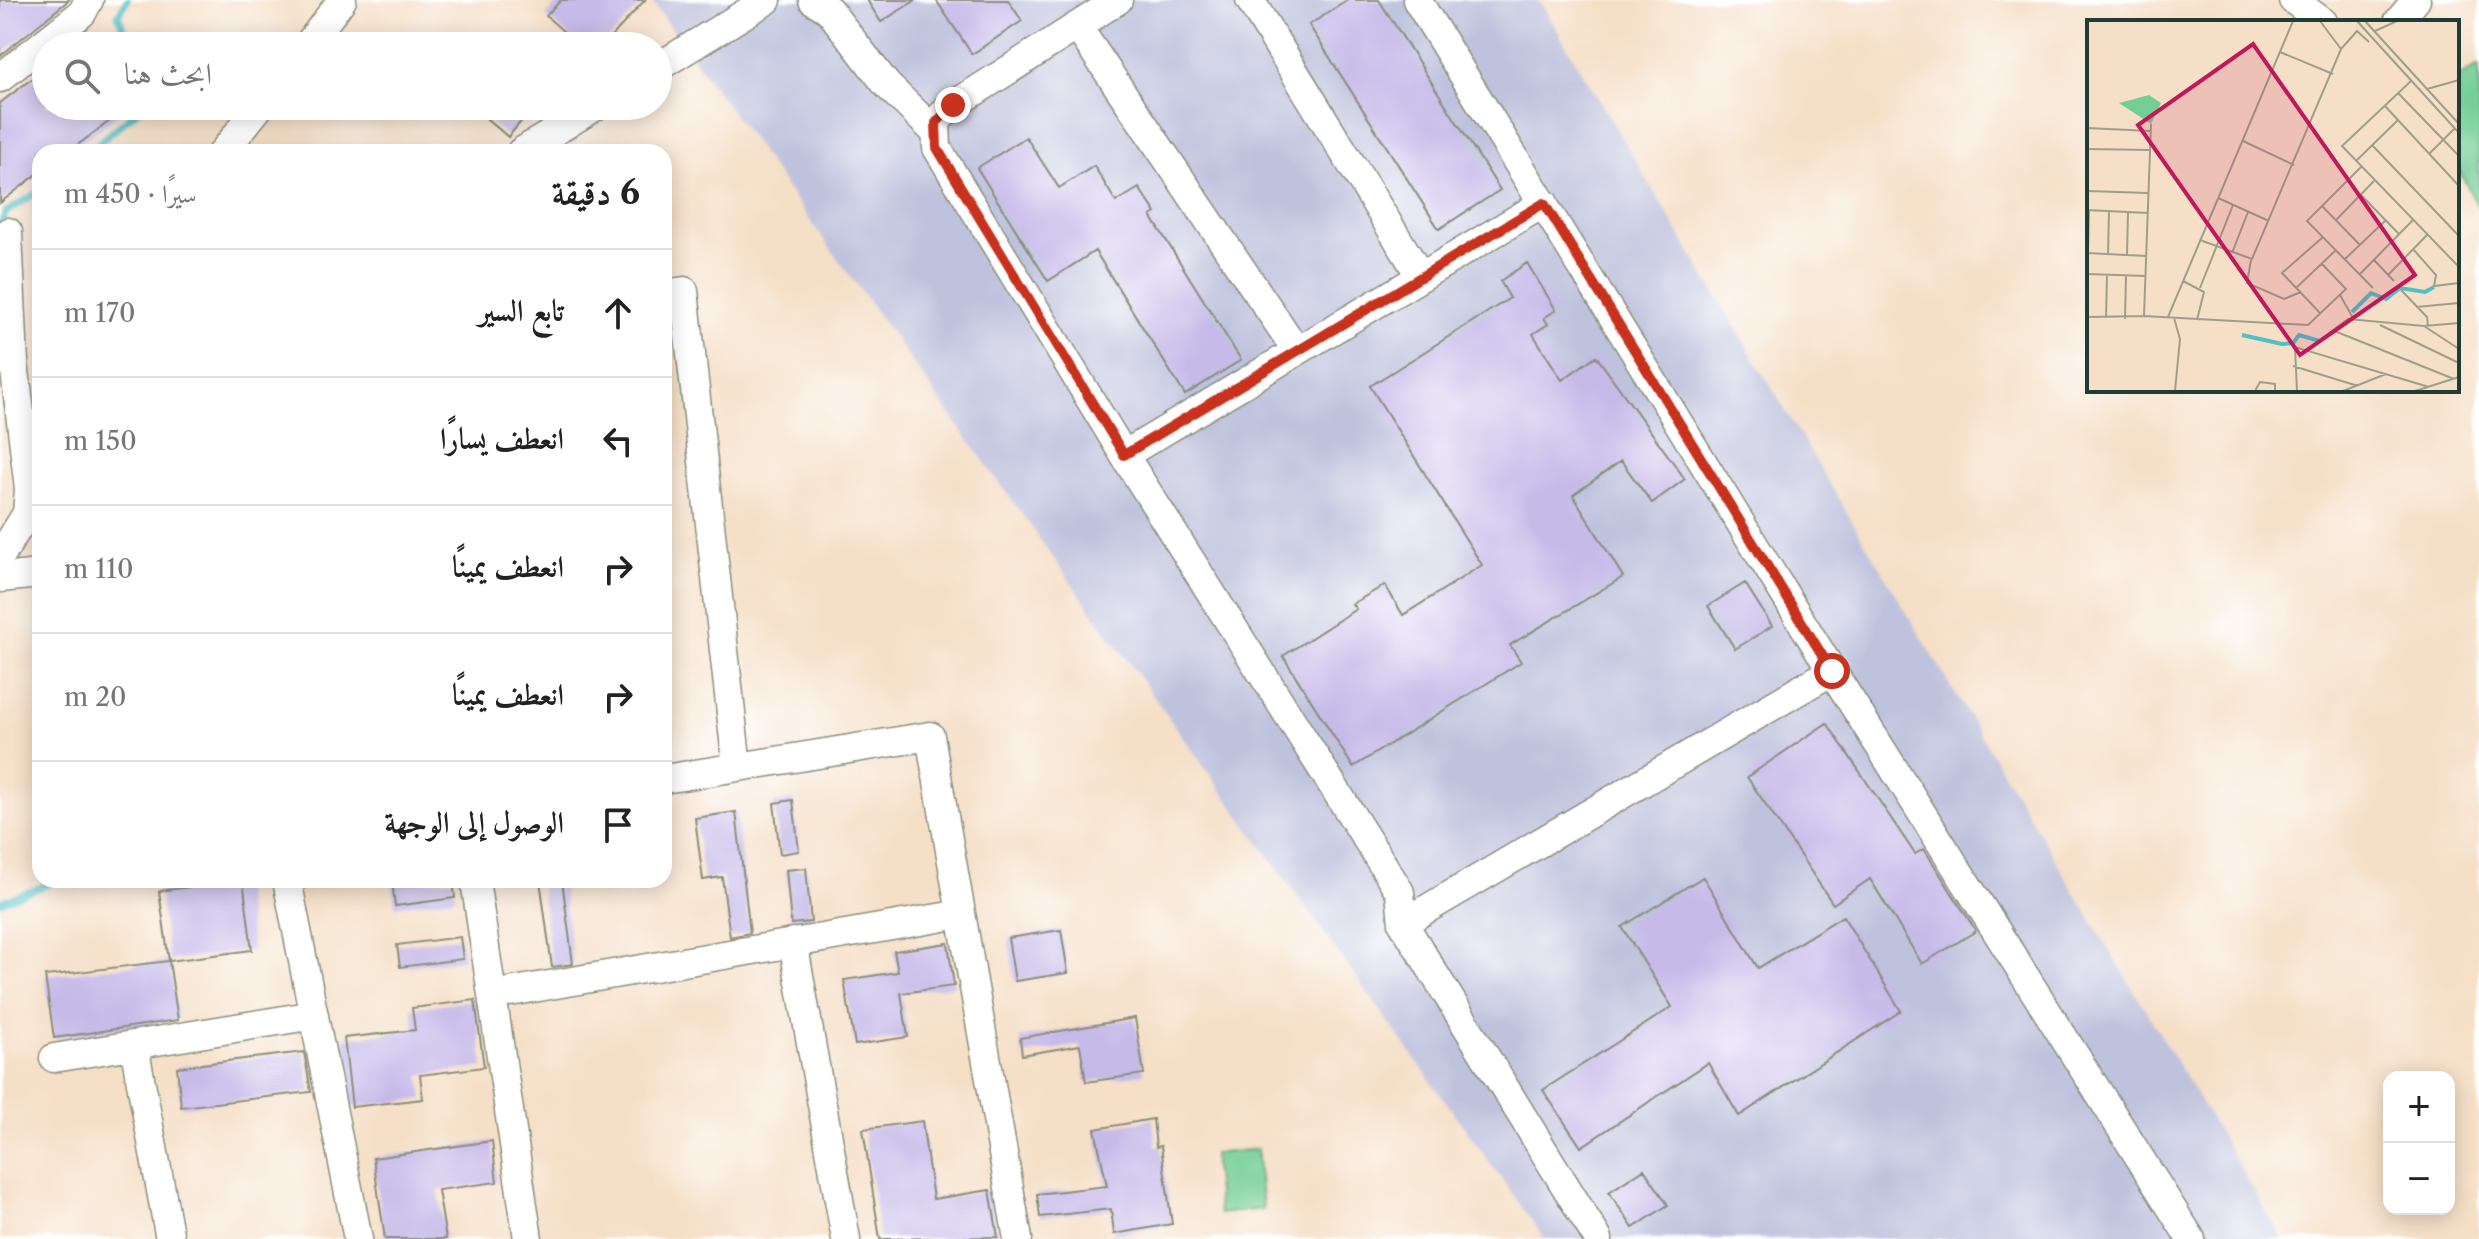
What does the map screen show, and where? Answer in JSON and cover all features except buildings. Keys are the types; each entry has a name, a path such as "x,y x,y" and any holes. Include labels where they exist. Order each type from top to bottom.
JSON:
{"street":[{"path":"318,32 342,0"},
{"path":"672,58 767,0"},
{"path":"813,0 829,10 886,84 935,132"},
{"path":"1118,0 946,110 935,132 937,148 1124,455 1400,892 1403,923 1598,1239"},
{"path":"1250,0 1421,277"},
{"path":"1417,0 1832,671 2191,1239"},
{"path":"2293,0 2320,20"},
{"path":"2400,20 2416,0"},
{"path":"56,32 86,7"},
{"path":"1077,26 1297,351"},
{"path":"0,78 32,52"},
{"path":"229,144 249,120"},
{"path":"534,144 573,120"},
{"path":"1124,455 1544,203"},
{"path":"0,557 27,513 29,489 7,366 8,232"},
{"path":"672,293 684,291 737,767"},
{"path":"0,578 32,575"},
{"path":"1403,923 1832,671"},
{"path":"672,778 930,736 1018,1239"},
{"path":"289,888 358,1239"},
{"path":"476,888 528,1239"},
{"path":"492,995 961,914"},
{"path":"793,942 846,1239"},
{"path":"54,1058 314,1015"},
{"path":"134,1045 170,1239"}],"shaded area":[{"path":"651,0 1539,0 2283,1239 1545,1239"}],"green space":[{"path":"2479,66 2479,209 2459,170 2459,76"},
{"path":"1257,1149 1263,1209 1219,1214 1213,1154"}],"waterway":[{"path":"125,32 118,15 127,0"},
{"path":"98,144 126,120"},
{"path":"0,226 6,212 32,196"},
{"path":"0,902 38,888"}],"route":[{"path":"953,105 936,123 937,148 1124,455 1544,203 1832,671"}]}
